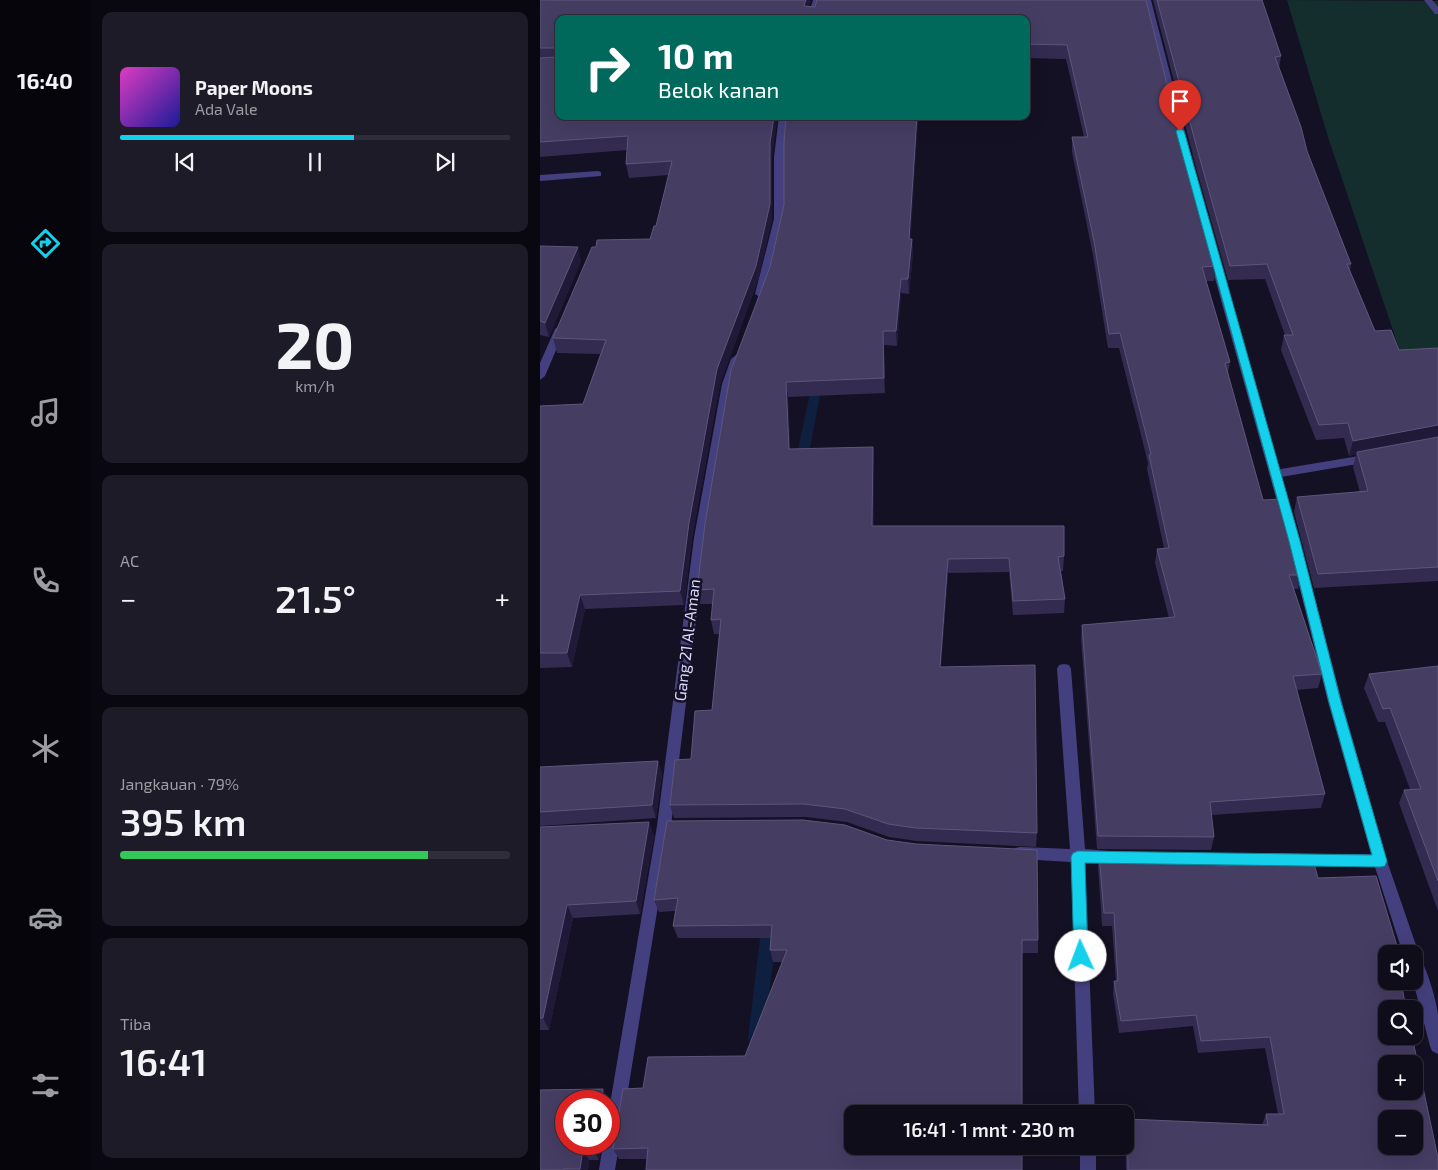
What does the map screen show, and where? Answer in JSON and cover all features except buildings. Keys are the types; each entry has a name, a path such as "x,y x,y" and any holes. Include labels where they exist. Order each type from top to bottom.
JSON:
{"street":[{"path":"812,15 817,0"},
{"path":"1147,0 1185,149 1380,861 1408,945"},
{"path":"1428,0 1438,12"},
{"path":"754,309 765,281 779,219 779,157 783,120"},
{"path":"540,178 598,174"},
{"path":"540,376 566,315"},
{"name":"Gang 21 Al-Aman","path":"607,1170 664,820 700,538 727,384 741,346"},
{"path":"1275,474 1383,456"},
{"path":"1064,669 1078,857 1087,1105"},
{"path":"645,827 664,820 682,826"},
{"path":"1008,853 1127,858"},
{"path":"1185,858 1380,861"},
{"path":"1423,989 1438,1046"},
{"path":"1088,1155 1088,1170"}],"green space":[{"path":"1287,0 1438,1 1438,356 1402,357 1328,137"}],"waterway":[{"path":"804,463 802,458 818,380"},
{"path":"756,1038 770,922"}],"route":[{"path":"1081,956 1078,857 1380,861 1335,702 1294,541 1180,131"}]}
